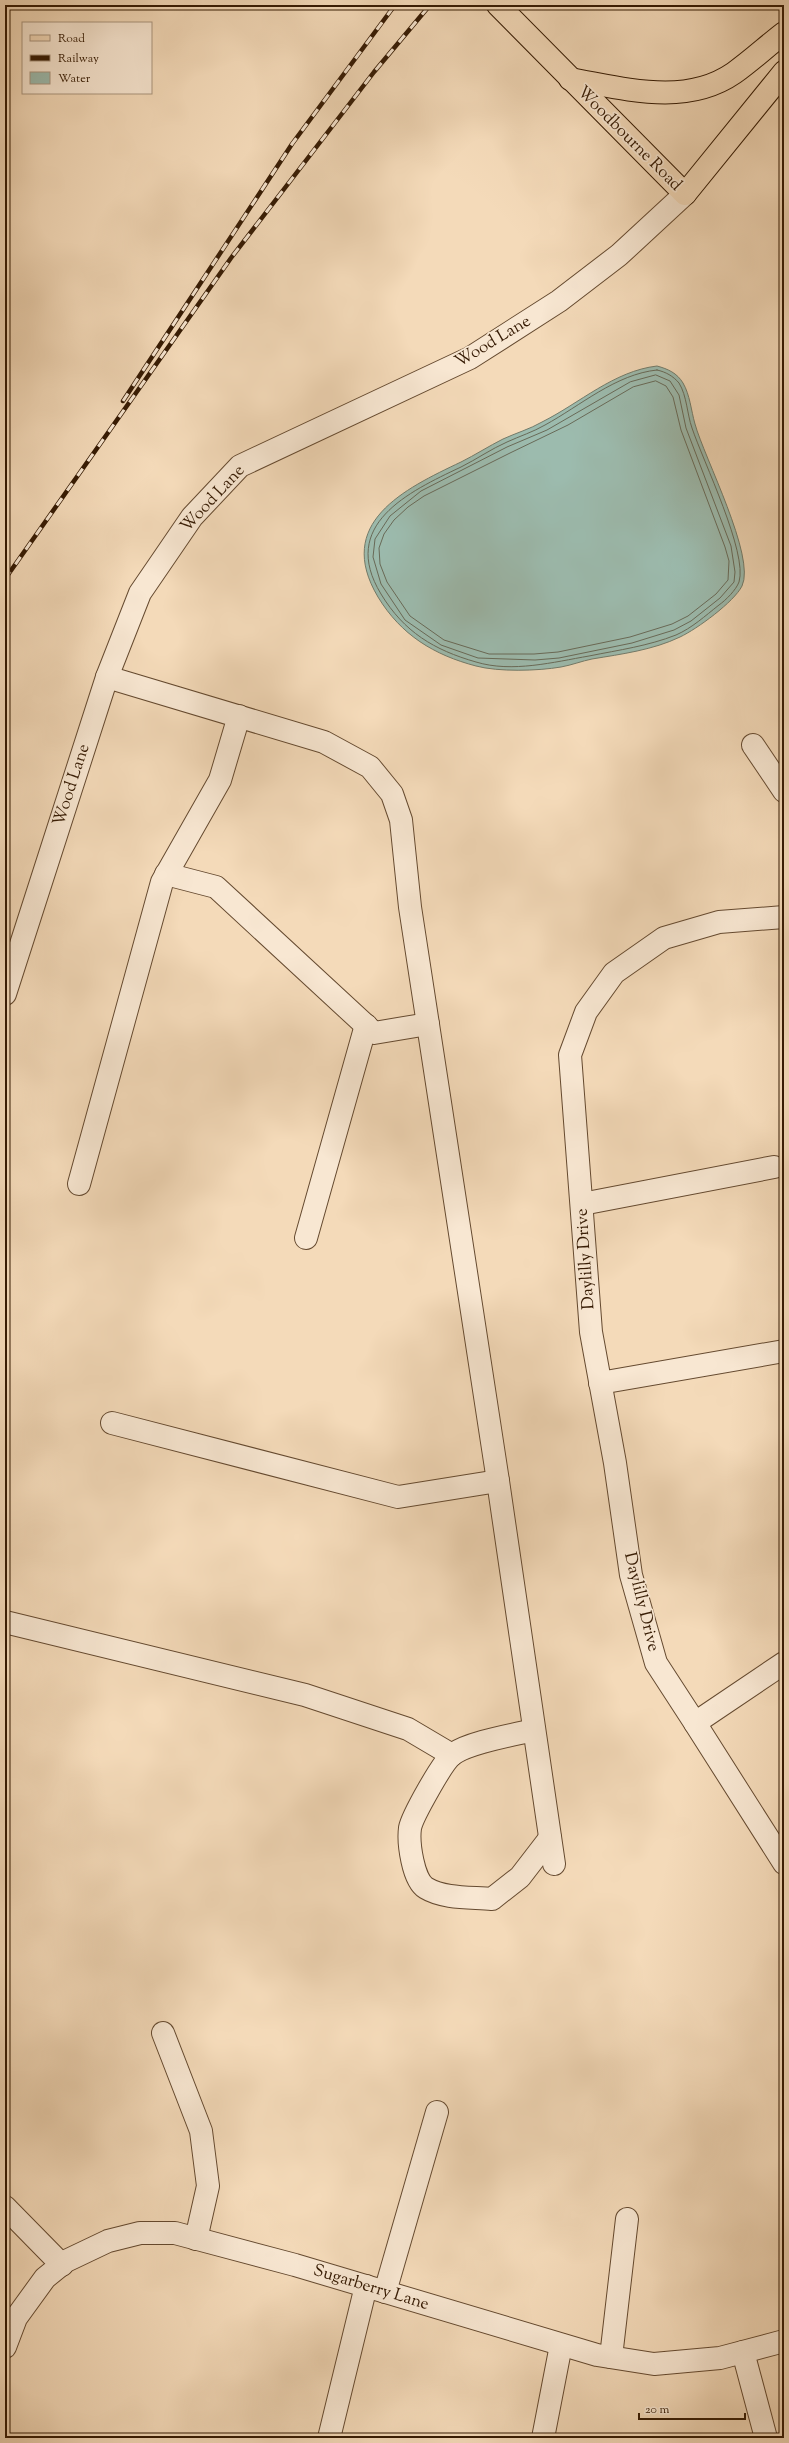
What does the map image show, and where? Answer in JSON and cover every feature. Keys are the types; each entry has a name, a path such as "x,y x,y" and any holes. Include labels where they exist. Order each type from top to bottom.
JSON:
{"main road":[{"name":"Woodbourne Road","path":"498,5 685,194 784,72"},
{"path":"570,79 669,94 703,89 733,74 784,33"}],"street":[{"name":"Wood Lane","path":"5,994 106,677 140,593 192,517 240,466 470,358 559,301 607,264 685,194"},
{"path":"106,677 324,742 370,768 392,794 401,820 410,907 498,1481 554,1864"},
{"path":"79,1184 162,882 220,780 239,716"},
{"path":"753,745 784,791"},
{"path":"166,874 216,887 374,1033 428,1024"},
{"name":"Daylilly Drive","path":"784,917 719,922 664,938 614,973 586,1012 570,1055 591,1332 615,1463 631,1575 656,1663 784,1863"},
{"path":"306,1238 366,1025"},
{"path":"582,1204 774,1167"},
{"path":"600,1383 784,1351"},
{"path":"112,1423 398,1497 498,1481"},
{"path":"5,1622 305,1695 408,1729 452,1755"},
{"path":"695,1723 784,1663"},
{"path":"534,1730 465,1748 452,1755 436,1776 410,1827 411,1848 417,1878 427,1888 451,1896 492,1899 520,1877 550,1838"},
{"path":"163,2033 202,2131 208,2186 196,2239"},
{"path":"329,2438 375,2289 437,2112"},
{"path":"5,2206 62,2265"},
{"path":"611,2357 627,2219"},
{"name":"Sugarberry Lane","path":"5,2347 16,2318 45,2278 62,2265 108,2241 140,2233 175,2233 611,2357 654,2364 720,2358 784,2341"},
{"path":"543,2438 561,2344"},
{"path":"743,2352 766,2438"}],"water":[{"path":"657,366 675,374 683,383 689,398 700,439 736,531 742,553 744,572 742,586 731,600 696,628 670,641 637,651 592,659 561,667 518,670 476,666 446,656 420,642 408,633 387,610 378,597 367,571 364,548 370,529 382,512 398,497 418,484 503,439 528,429 612,381 641,369"}],"railway":[{"path":"123,401 292,144 395,5"},
{"path":"5,579 231,258 374,72 430,5"}]}
